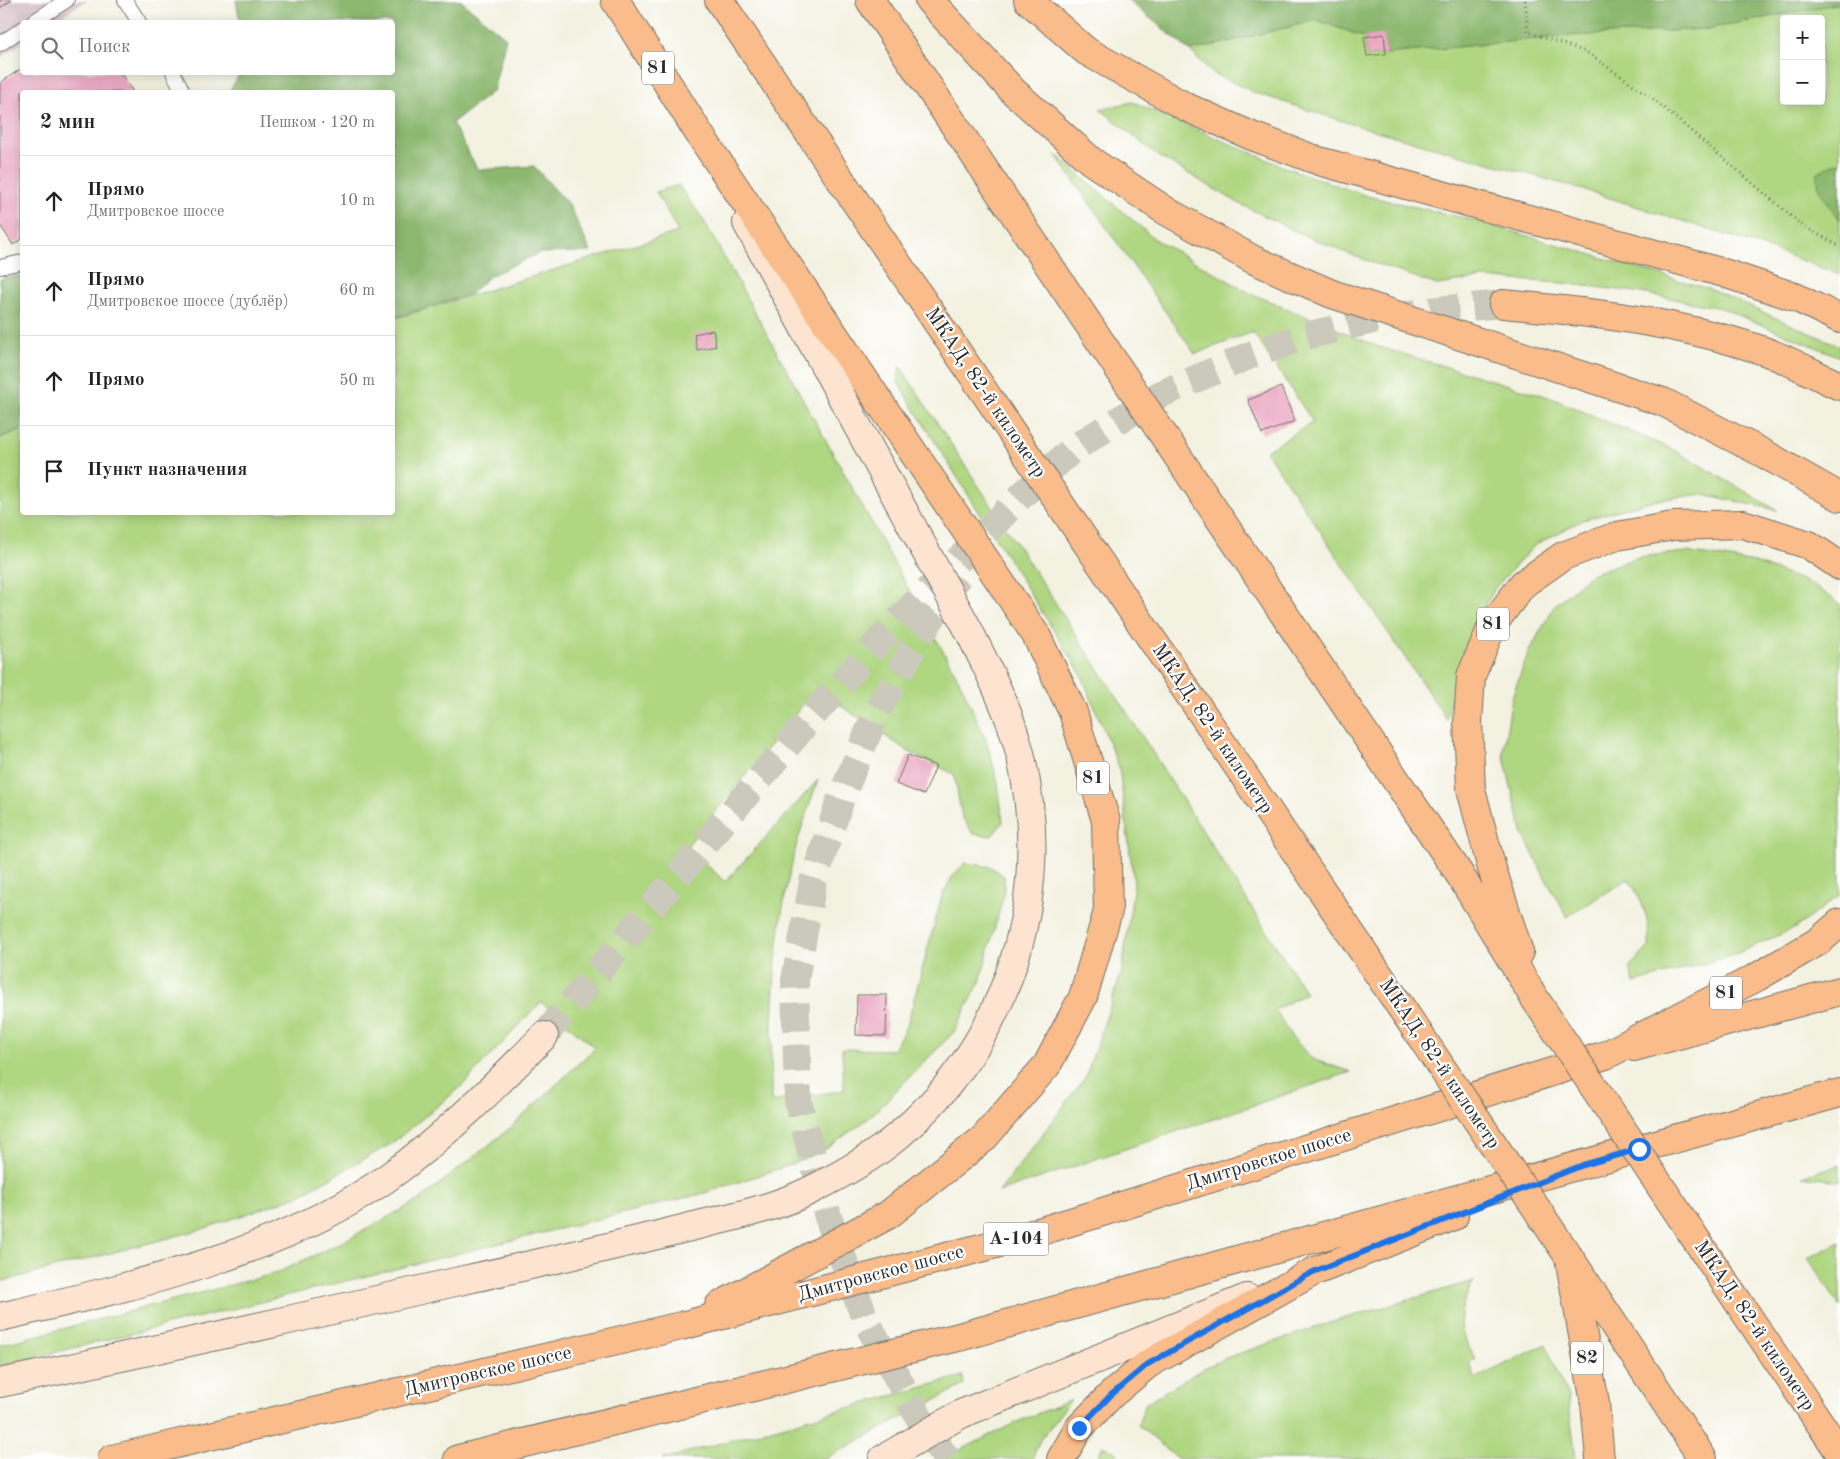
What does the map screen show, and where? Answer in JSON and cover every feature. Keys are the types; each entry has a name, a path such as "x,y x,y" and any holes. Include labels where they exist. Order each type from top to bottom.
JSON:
{"main road":[{"name":"81","path":"615,0 700,136 1036,635 1074,712 1106,821 1108,911 1083,997 1047,1064 983,1139 888,1215 680,1326"},
{"name":"МКАД, 82-й километр","path":"719,0 1419,1034 1702,1459"},
{"name":"МКАД, 82-й километр","path":"870,0 1460,875 1535,999 1840,1453"},
{"path":"929,0 1014,92 1091,161 1166,210 1254,260 1332,294 1663,402 1761,452 1840,497"},
{"path":"1028,0 1086,51 1186,107 1252,136 1319,161 1724,273 1795,297 1840,319"},
{"path":"0,1384 576,1255 756,1210 808,1192 856,1165 899,1135 928,1106 964,1064 988,1024 1010,976 1024,927 1030,884 1033,840 1027,788 1019,750 1001,695 968,629 826,371 700,136"},
{"path":"1503,304 1590,312 1672,326 1765,352 1840,386"},
{"name":"81","path":"1535,999 1492,869 1471,789 1468,722 1471,676 1493,624 1523,584 1563,556 1617,536 1664,528 1743,524 1809,545 1840,566"},
{"name":"81","path":"1606,1055 1757,977 1820,941 1840,924"},
{"name":"Дмитровское шоссе","path":"112,1459 680,1326 1019,1238 1606,1055 1840,991"},
{"path":"0,1317 100,1294 200,1265 291,1230 338,1207 386,1178 442,1136 544,1036"},
{"path":"458,1459 959,1337 1840,1093"},
{"path":"883,1459 961,1414 1583,1165"},
{"name":"82","path":"1569,1257 1595,1402 1600,1459"},
{"path":"1061,1459 1079,1428 1111,1395 1148,1364 1313,1272"}],"lane":[{"path":"36,20 67,0"},
{"path":"124,0 139,20"},
{"path":"0,44 20,31"},
{"path":"175,75 183,90"},
{"path":"0,267 20,262"}],"path":[{"path":"1525,0 1528,32 1586,52 1651,97 1803,226 1840,246"}],"shaded area":[{"path":"0,0 87,0 56,20 20,20 20,44 0,58"}],"green space":[{"path":"236,0 460,0 506,38 493,91 452,123 478,170 534,166 569,205 591,252 539,253 490,276 470,294 395,317 395,90 230,90 239,75 395,75 395,20 240,20"},
{"path":"1128,0 1840,0 1840,3 1707,29 1566,36 1386,54 1383,35 1364,37 1317,20 1190,51"},
{"path":"1840,3 1840,275 1776,251 1588,191 1345,122 1256,93 1212,73 1190,51 1317,20 1364,37 1367,56 1566,36 1707,29"},
{"path":"1133,102 1282,166 1367,196 1477,221 1712,290 1840,346 1840,357 1721,308 1636,292 1561,283 1483,278 1437,285 1354,256 1299,233 1240,204 1157,155 1100,109"},
{"path":"1055,154 1156,240 1250,293 1379,347 1549,397 1674,450 1777,510 1702,494 1651,501 1583,520 1535,545 1495,588 1464,647 1447,720 1266,451 1313,422 1253,332 1195,354"},
{"path":"1840,163 1840,220 1819,190 1817,173 1832,164"},
{"path":"678,185 703,219 959,680 986,739 998,783 1003,822 992,836 973,834 962,817 954,774 909,752 816,689 687,846 725,882 818,780 794,853 781,922 774,982 771,1102 844,1090 842,1049 893,1050 907,1025 942,896 952,877 965,863 991,867 1004,876 1004,894 980,982 954,1032 868,1119 827,1148 790,1165 705,1193 0,1366 0,1345 277,1273 344,1241 419,1200 509,1129 595,1048 541,1002 461,1087 391,1144 298,1196 203,1229 0,1282 0,438 20,430 20,515 395,515 395,318 678,232 656,192"},
{"path":"20,275 20,430 0,438 0,279"},
{"path":"900,366 1128,714 1306,993 1275,1010 1292,1037 1312,1059 1351,1072 999,1192 1086,1076 1122,971 1134,883 1119,767 1081,674 898,383"},
{"path":"1686,552 1755,563 1812,584 1840,604 1840,895 1795,928 1731,956 1634,983 1629,967 1649,947 1649,937 1642,903 1633,887 1628,879 1567,917 1522,832 1503,753 1512,697 1529,651 1555,605 1591,574 1638,557"},
{"path":"1840,1165 1840,1181 1801,1176"},
{"path":"1840,1242 1840,1307 1808,1258"},
{"path":"1474,1281 1461,1311 1461,1320 1464,1337 1475,1358 1469,1362 1475,1379 1546,1344 1568,1397 1576,1459 1178,1459 1138,1425 1146,1403 1206,1367 1226,1358 1332,1322"},
{"path":"963,1376 964,1385 824,1459 663,1459"},
{"path":"1071,1400 1040,1440 1032,1459 942,1459 1017,1422"},
{"path":"1103,1445 1115,1452 1121,1459 1097,1459"}],"building":[{"path":"0,0 12,0 0,8"},
{"path":"1384,34 1386,54 1367,56 1364,37"},
{"path":"20,69 20,75 122,75 132,90 20,90 20,240 13,245 0,225 0,83"},
{"path":"713,330 716,346 697,350 694,334"},
{"path":"1281,387 1295,421 1262,434 1248,400"},
{"path":"908,755 936,766 924,795 896,784"},
{"path":"857,995 887,995 886,1036 856,1035"}],"tunnel":[{"path":"948,1459 931,1439 865,1319 828,1217 798,1101 795,980 813,882 841,798 877,711 923,631 990,528 1020,497 1074,448 1159,395 1253,354 1306,336 1381,318 1446,309 1503,304"},
{"path":"544,1036 812,716 892,627 990,528"}],"route":[{"path":"1079,1428 1111,1395 1148,1364 1202,1332 1313,1272 1583,1165 1639,1149"}]}
